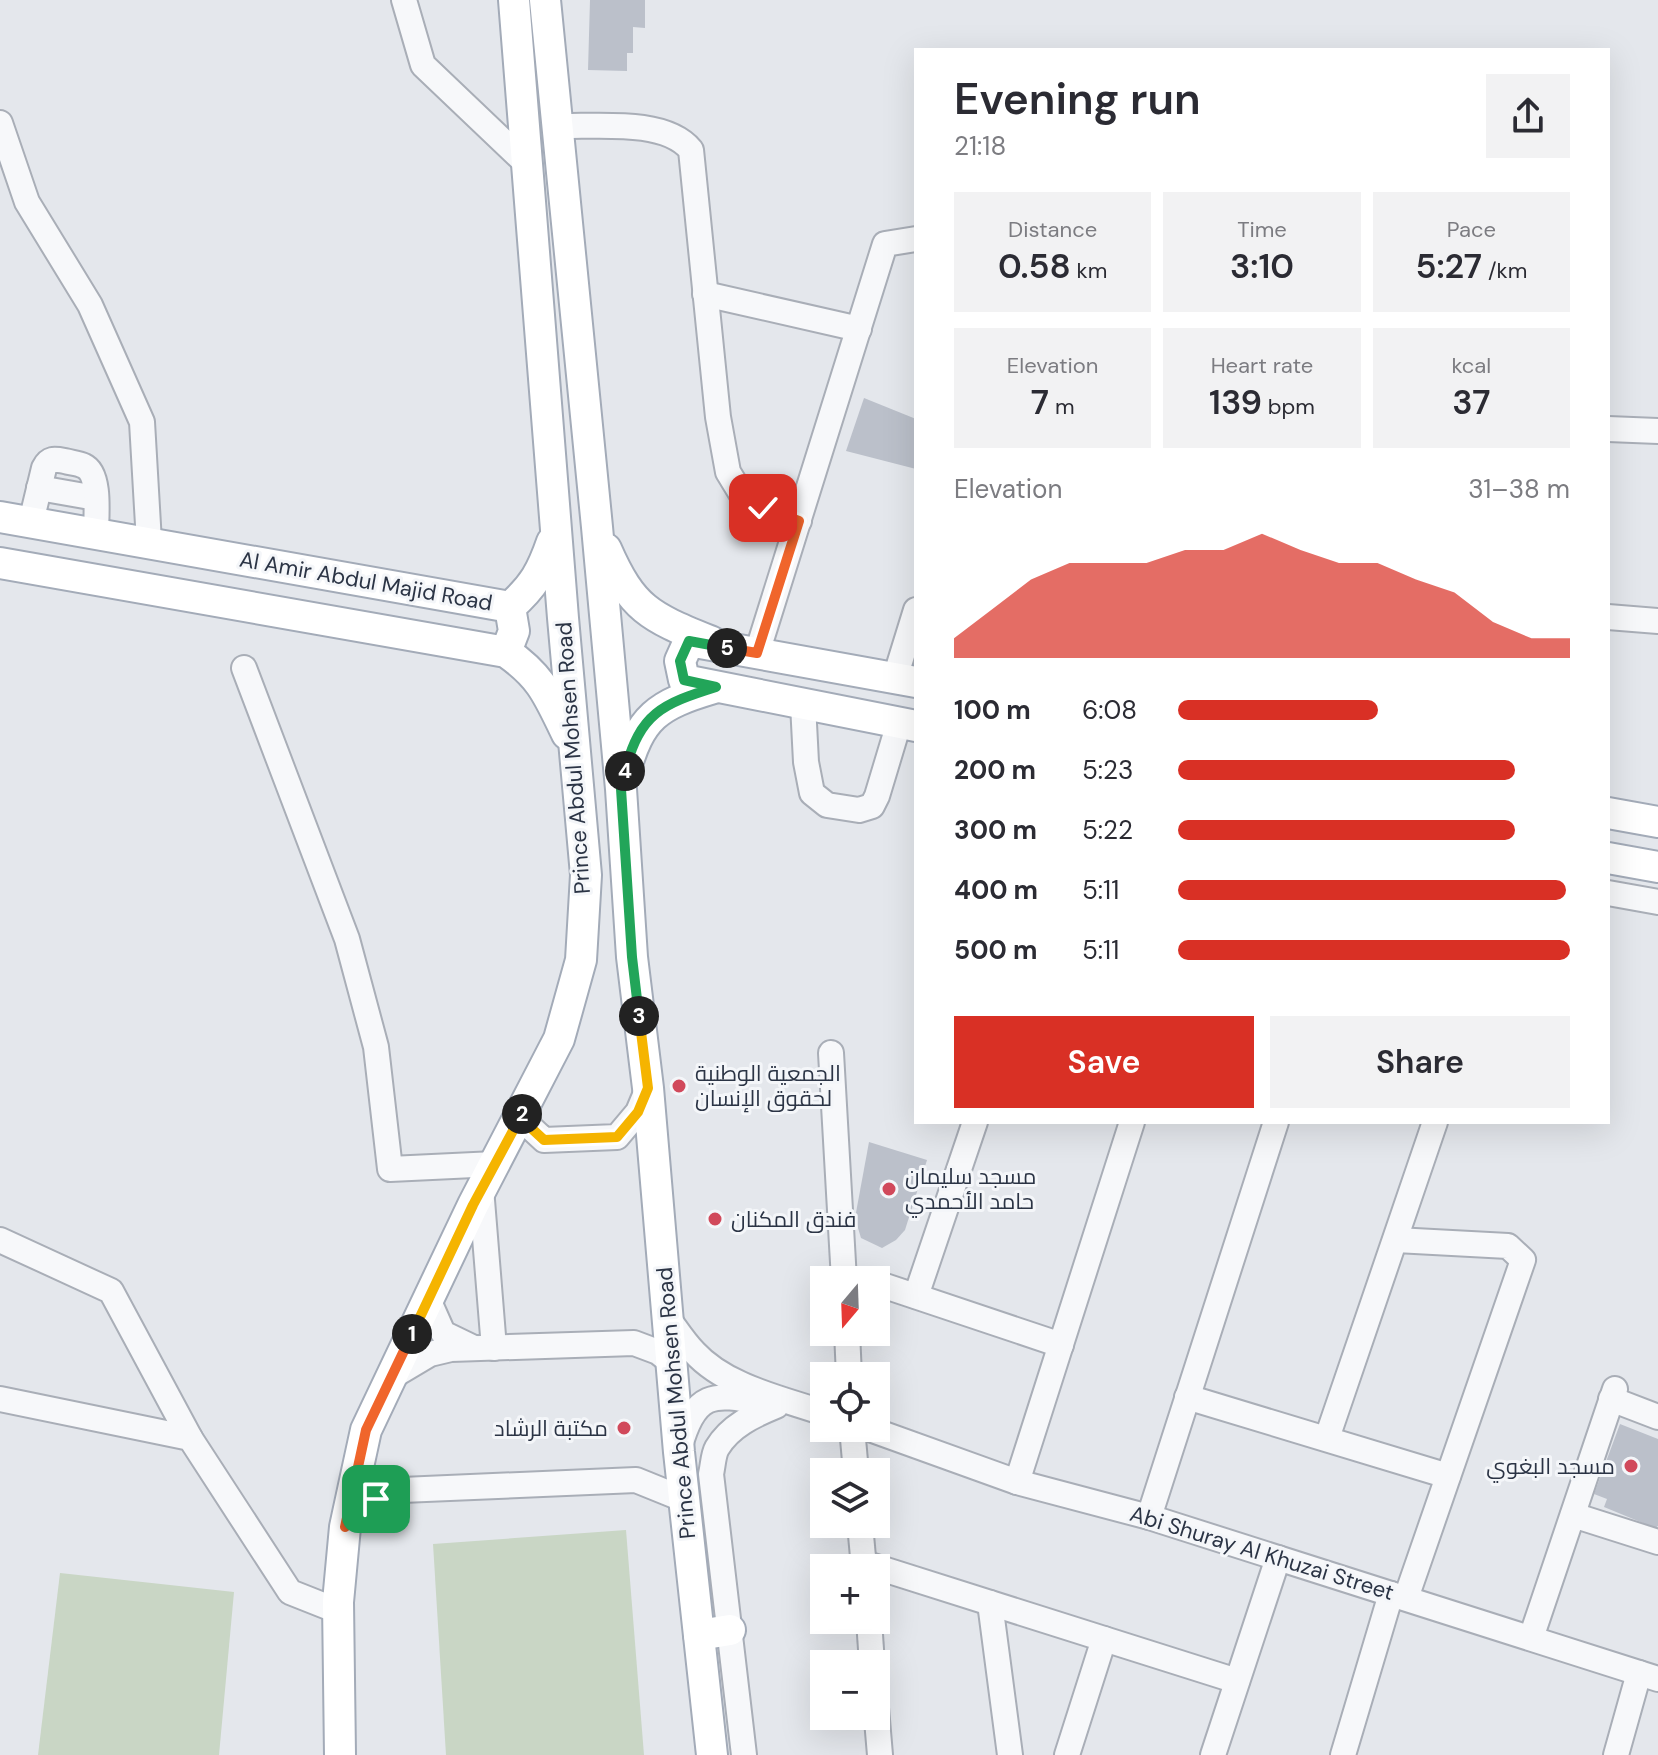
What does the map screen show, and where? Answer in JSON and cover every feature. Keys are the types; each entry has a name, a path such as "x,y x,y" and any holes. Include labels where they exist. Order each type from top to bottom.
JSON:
{"main road":[{"name":"Prince Abdul Mohsen Road","path":"340,1755 338,1611 345,1527 366,1430 488,1176 559,1039 581,960 586,875 514,0"},
{"name":"Prince Abdul Mohsen Road","path":"545,0 597,527 621,789 632,957 648,1088 683,1499 712,1755"},
{"name":"Al Amir Abdul Majid Road","path":"0,517 510,607 514,631 506,652 0,563"},
{"path":"597,527 620,581 640,608 681,630 725,647"},
{"path":"510,607 525,595 541,574 556,532"},
{"path":"906,680 689,641 680,661 684,680 908,724"},
{"path":"506,652 542,683 576,752"},
{"path":"621,789 632,746 644,724 664,706 716,687"},
{"path":"1610,813 1658,822"},
{"path":"1610,858 1658,867"},
{"path":"699,1635 730,1630"}],"street":[{"path":"404,0 423,65 527,164"},
{"path":"0,123 27,202 90,305 142,422 149,542"},
{"path":"557,126 653,129 671,134 685,142 691,150 718,417 728,472 742,495 763,508 799,521"},
{"path":"757,653 885,244 914,239"},
{"path":"705,294 859,329"},
{"path":"1610,429 1658,431"},
{"path":"31,522 39,488 96,498 96,533"},
{"path":"1610,617 1658,621"},
{"path":"906,680 914,624"},
{"path":"244,668 347,939 376,1047 390,1169 488,1176 484,1348"},
{"path":"803,704 808,780 812,793 827,805 859,810 872,806 908,724"},
{"path":"1610,893 1658,902"},
{"path":"831,1053 850,1266"},
{"path":"524,1110 530,1127 544,1140 617,1137 638,1112 648,1088"},
{"path":"916,1296 974,1124"},
{"path":"1017,1482 1061,1345 1124,1124"},
{"path":"1149,1517 1275,1124"},
{"path":"1327,1438 1434,1124"},
{"path":"0,1240 111,1291 190,1438 290,1592 338,1611"},
{"path":"1343,1755 1399,1596 1448,1476 1523,1260 1508,1246 1396,1240"},
{"path":"890,1288 1061,1345"},
{"path":"428,1299 443,1333 484,1348"},
{"path":"634,1343 667,1313 695,1353 716,1369 742,1384 810,1410"},
{"path":"393,1376 430,1354 484,1348 634,1343 658,1352 673,1364"},
{"path":"1531,1638 1613,1394 1658,1417"},
{"path":"679,1452 688,1420 700,1404 719,1397 810,1412"},
{"path":"1187,1397 1448,1476"},
{"path":"0,1399 190,1438"},
{"path":"744,1755 711,1474 716,1449 734,1429 776,1406"},
{"name":"Abi Shuray Al Khuzai Street","path":"890,1436 1017,1482 1149,1517 1649,1676"},
{"path":"345,1527 376,1499 402,1490 636,1480 683,1499"},
{"path":"1573,1515 1658,1542"},
{"path":"1213,1755 1278,1558"},
{"path":"890,1574 1237,1681"},
{"path":"990,1603 1010,1755"},
{"path":"1067,1755 1104,1639"},
{"path":"1616,1755 1649,1676"},
{"path":"878,1730 880,1755"}],"green space":[{"path":"626,1530 644,1755 446,1755 433,1544"},
{"path":"60,1573 234,1592 219,1755 38,1755"}],"building":[{"path":"590,0 645,0 645,28 633,27 633,53 627,53 627,71 588,70"},
{"path":"864,398 914,418 914,468 846,451"},
{"name":"مسجد سليمان حامد الأحمدي","path":"869,1142 927,1160 905,1230 882,1248 861,1238 855,1218"},
{"name":"مسجد البغوي","path":"1620,1424 1658,1439 1658,1526 1655,1528 1604,1507 1607,1499 1594,1494"}],"place":[{"name":"الجمعية الوطنية لحقوق الإنسان","path":"679,1086"},
{"name":"مسجد سليمان حامد الأحمدي","path":"889,1189"},
{"name":"فندق المكنان","path":"715,1219"},
{"name":"مكتبة الرشاد","path":"624,1428"},
{"name":"مسجد البغوي","path":"1631,1466"}],"route":[{"path":"376,1499 345,1527 366,1430 473,1205 524,1110 530,1127 544,1140 617,1137 638,1112 648,1088 632,957 621,789 632,746 644,724 664,706 716,687 684,680 680,661 689,641 757,653 799,521 763,508"}]}
